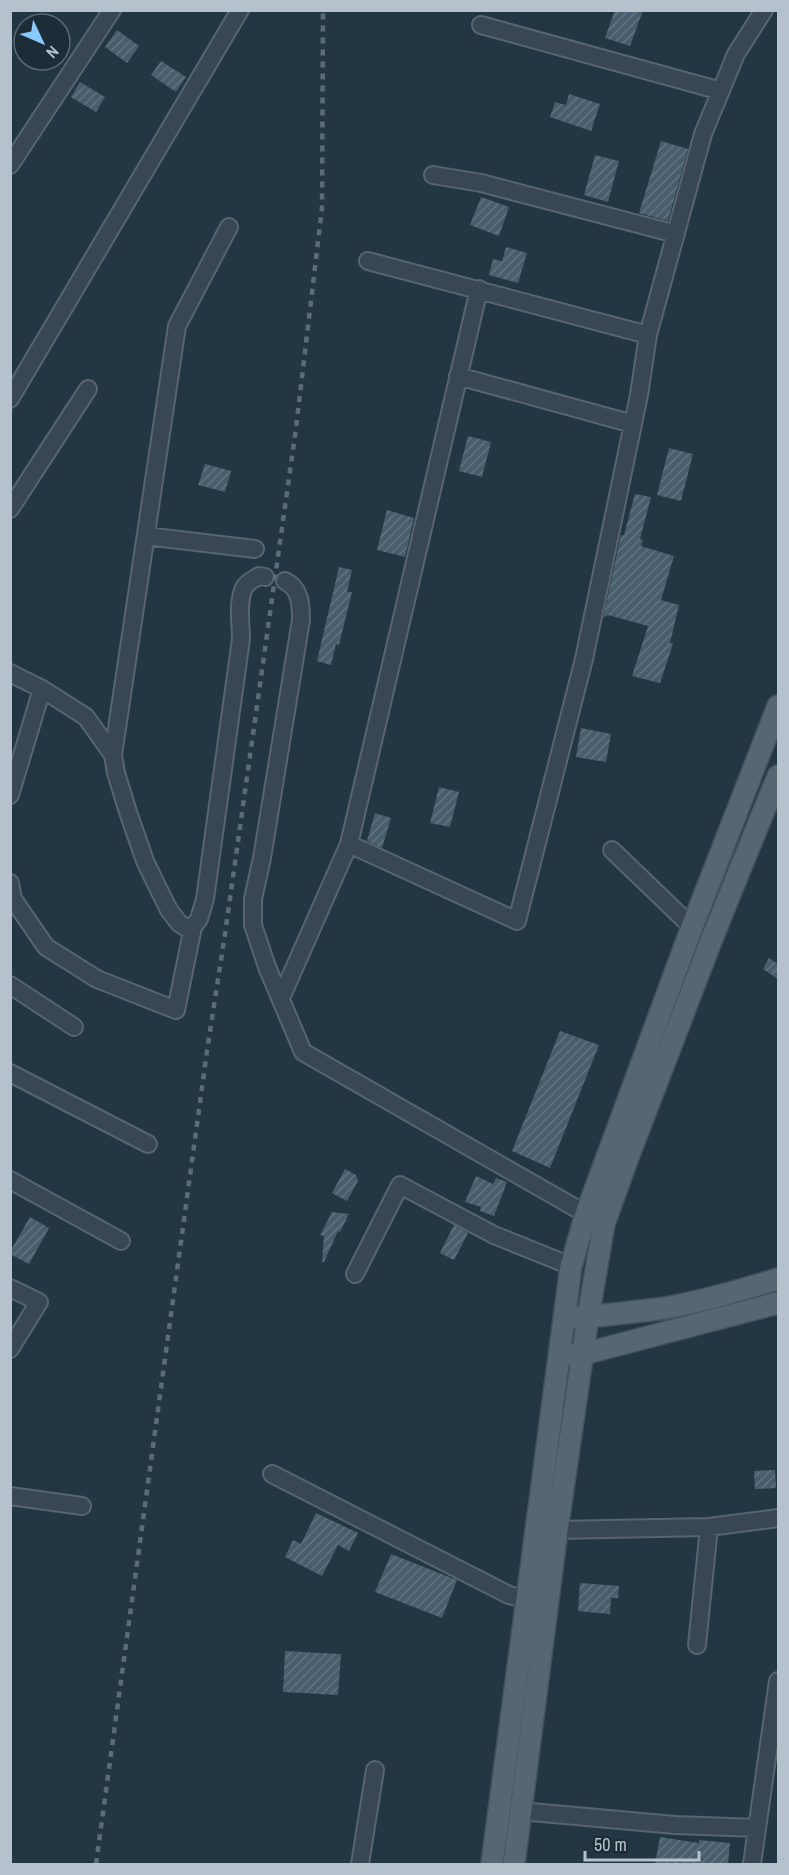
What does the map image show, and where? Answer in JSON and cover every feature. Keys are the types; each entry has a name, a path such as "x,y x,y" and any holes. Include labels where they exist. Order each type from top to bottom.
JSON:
{"main road":[{"path":"492,1864 571,1266 586,1214 692,927 778,706"},
{"path":"514,1864 557,1530 604,1224 713,936 778,776"},
{"path":"563,1319 667,1307 723,1295 778,1279"},
{"path":"559,1356 583,1354 778,1303"}],"street":[{"path":"10,165 17,140 112,10"},
{"path":"10,399 240,10"},
{"path":"349,844 517,921 584,659 633,424 648,335 703,134 736,54 764,10"},
{"path":"481,25 721,91"},
{"path":"434,175 481,183 676,234"},
{"path":"193,927 184,927 169,910 145,861 116,773 113,755 177,326 229,227"},
{"path":"368,261 648,335"},
{"path":"281,998 349,844 479,289"},
{"path":"458,376 633,424"},
{"path":"10,509 88,389"},
{"path":"146,536 255,549"},
{"path":"10,883 13,899 46,947 96,979 176,1011 193,927 199,919 205,899 241,639 240,607 243,589 259,576 265,577"},
{"path":"285,581 295,589 300,603 301,620 262,858 253,899 253,925 267,967 303,1052 586,1214"},
{"path":"10,673 42,689 86,717 113,755"},
{"path":"12,788 42,689"},
{"path":"612,850 692,927"},
{"path":"10,985 74,1027"},
{"path":"10,1073 148,1144"},
{"path":"10,1180 121,1241"},
{"path":"356,1274 400,1185 494,1235 571,1266"},
{"path":"10,1288 39,1302 10,1349"},
{"path":"272,1474 509,1595 528,1600"},
{"path":"10,1496 82,1506"},
{"path":"557,1530 708,1527 778,1518"},
{"path":"696,1645 708,1527"},
{"path":"752,1864 778,1681"},
{"path":"360,1864 375,1770"},
{"path":"520,1811 675,1825 757,1828"}],"building":[{"path":"615,10 643,10 630,46 605,38"},
{"path":"117,30 139,46 127,63 105,47"},
{"path":"161,61 186,77 176,92 151,75"},
{"path":"80,82 105,97 96,112 71,97"},
{"path":"569,94 600,104 591,131 550,117 555,102 566,105"},
{"path":"661,141 688,149 668,221 639,213"},
{"path":"595,155 619,161 608,202 584,195"},
{"path":"481,197 509,207 499,236 470,225"},
{"path":"506,247 527,253 518,283 489,275 493,259 502,261"},
{"path":"468,436 491,442 482,477 459,471"},
{"path":"669,448 693,454 681,501 657,495"},
{"path":"205,464 231,471 225,492 198,485"},
{"path":"635,494 651,497 640,539 643,540 641,546 674,556 661,600 679,605 670,643 673,644 660,683 632,676 648,626 608,615 603,618 621,535 624,535"},
{"path":"387,510 414,518 405,557 377,550"},
{"path":"339,567 352,570 347,592 352,592 339,645 336,644 331,665 317,661"},
{"path":"581,728 611,734 606,762 576,757"},
{"path":"439,787 459,792 450,827 430,823"},
{"path":"375,813 391,818 382,848 367,841"},
{"path":"769,958 778,964 778,979 763,969"},
{"path":"560,1031 599,1045 550,1168 512,1151"},
{"path":"345,1169 356,1175 358,1181 347,1201 332,1193"},
{"path":"476,1176 493,1184 496,1178 507,1182 494,1216 480,1211 481,1207 465,1202"},
{"path":"332,1212 349,1214 322,1262 324,1236 320,1235"},
{"path":"30,1217 49,1228 29,1264 10,1252"},
{"path":"454,1225 468,1233 454,1260 440,1253"},
{"path":"775,1470 776,1488 755,1489 754,1471"},
{"path":"316,1513 358,1533 349,1551 338,1545 322,1576 285,1557 293,1540 301,1544"},
{"path":"391,1554 457,1580 442,1618 375,1592"},
{"path":"580,1583 619,1586 618,1598 611,1598 610,1614 578,1611"},
{"path":"285,1651 341,1654 338,1695 283,1692"},
{"path":"660,1837 699,1843 699,1840 730,1843 728,1864 655,1864"}],"railway":[{"path":"96,1864 207,1051 296,428 322,208 323,10"}]}
